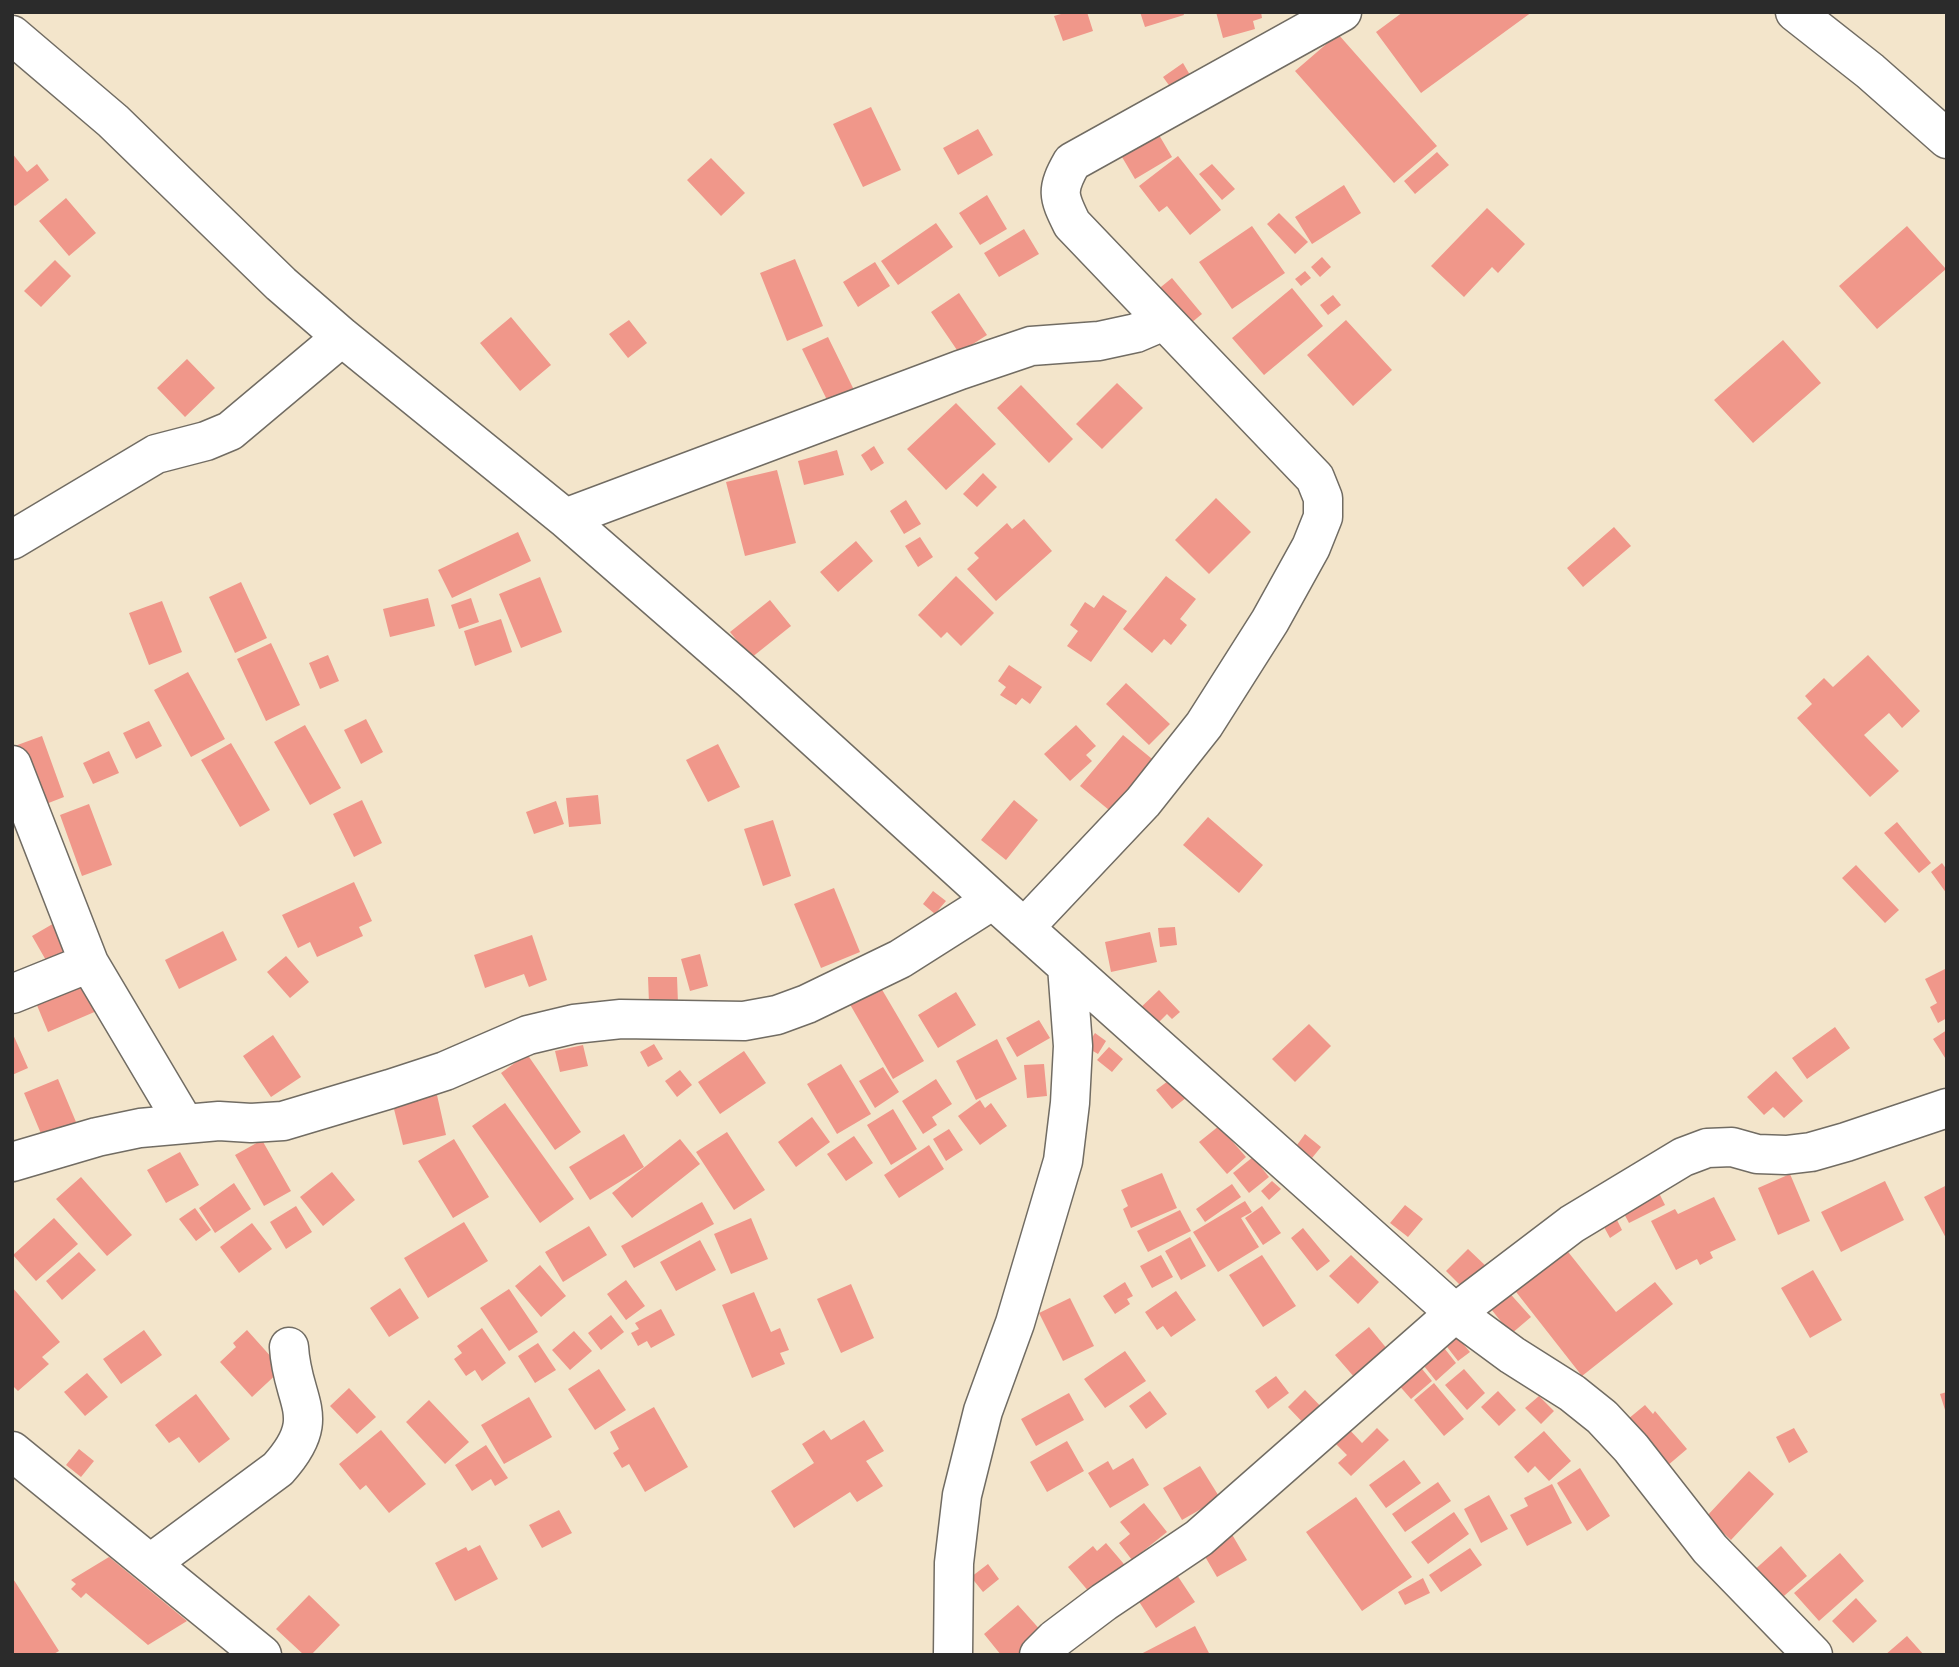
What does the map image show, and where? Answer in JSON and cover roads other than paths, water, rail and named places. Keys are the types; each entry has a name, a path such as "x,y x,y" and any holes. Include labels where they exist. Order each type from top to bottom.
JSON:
{"street":[{"path":"1024,929 1143,802 1204,725 1270,621 1311,548 1323,517 1324,498 1315,478 1072,224 1062,203 1060,182 1072,162 1342,12"},
{"path":"1795,12 1870,71 1947,139"},
{"path":"12,35 113,121 281,284 342,337 565,518 751,680 1024,929 1455,1313 1512,1355 1572,1393 1602,1417 1631,1447 1710,1549 1813,1655"},
{"path":"565,518 1031,346 1111,339 1136,334 1164,321"},
{"path":"12,540 156,454 206,441 230,431 342,337"},
{"path":"12,765 89,963 184,1123"},
{"path":"12,1162 97,1137 140,1128 219,1121 283,1121 445,1071 528,1035 574,1024 621,1019 744,1021 777,1015 807,1004 900,959 993,900"},
{"path":"12,995 89,963"},
{"path":"953,1655 954,1563 962,1494 983,1411 1015,1323 1063,1161 1073,1046 1067,966"},
{"path":"1039,1655 1055,1639 1104,1602 1199,1538 1455,1313 1572,1224 1683,1157 1707,1148 1732,1147 1757,1154 1811,1152 1947,1108"},
{"path":"151,1563 278,1469 295,1451 303,1430 304,1409 290,1365 289,1348"},
{"path":"12,1451 262,1655"}]}
